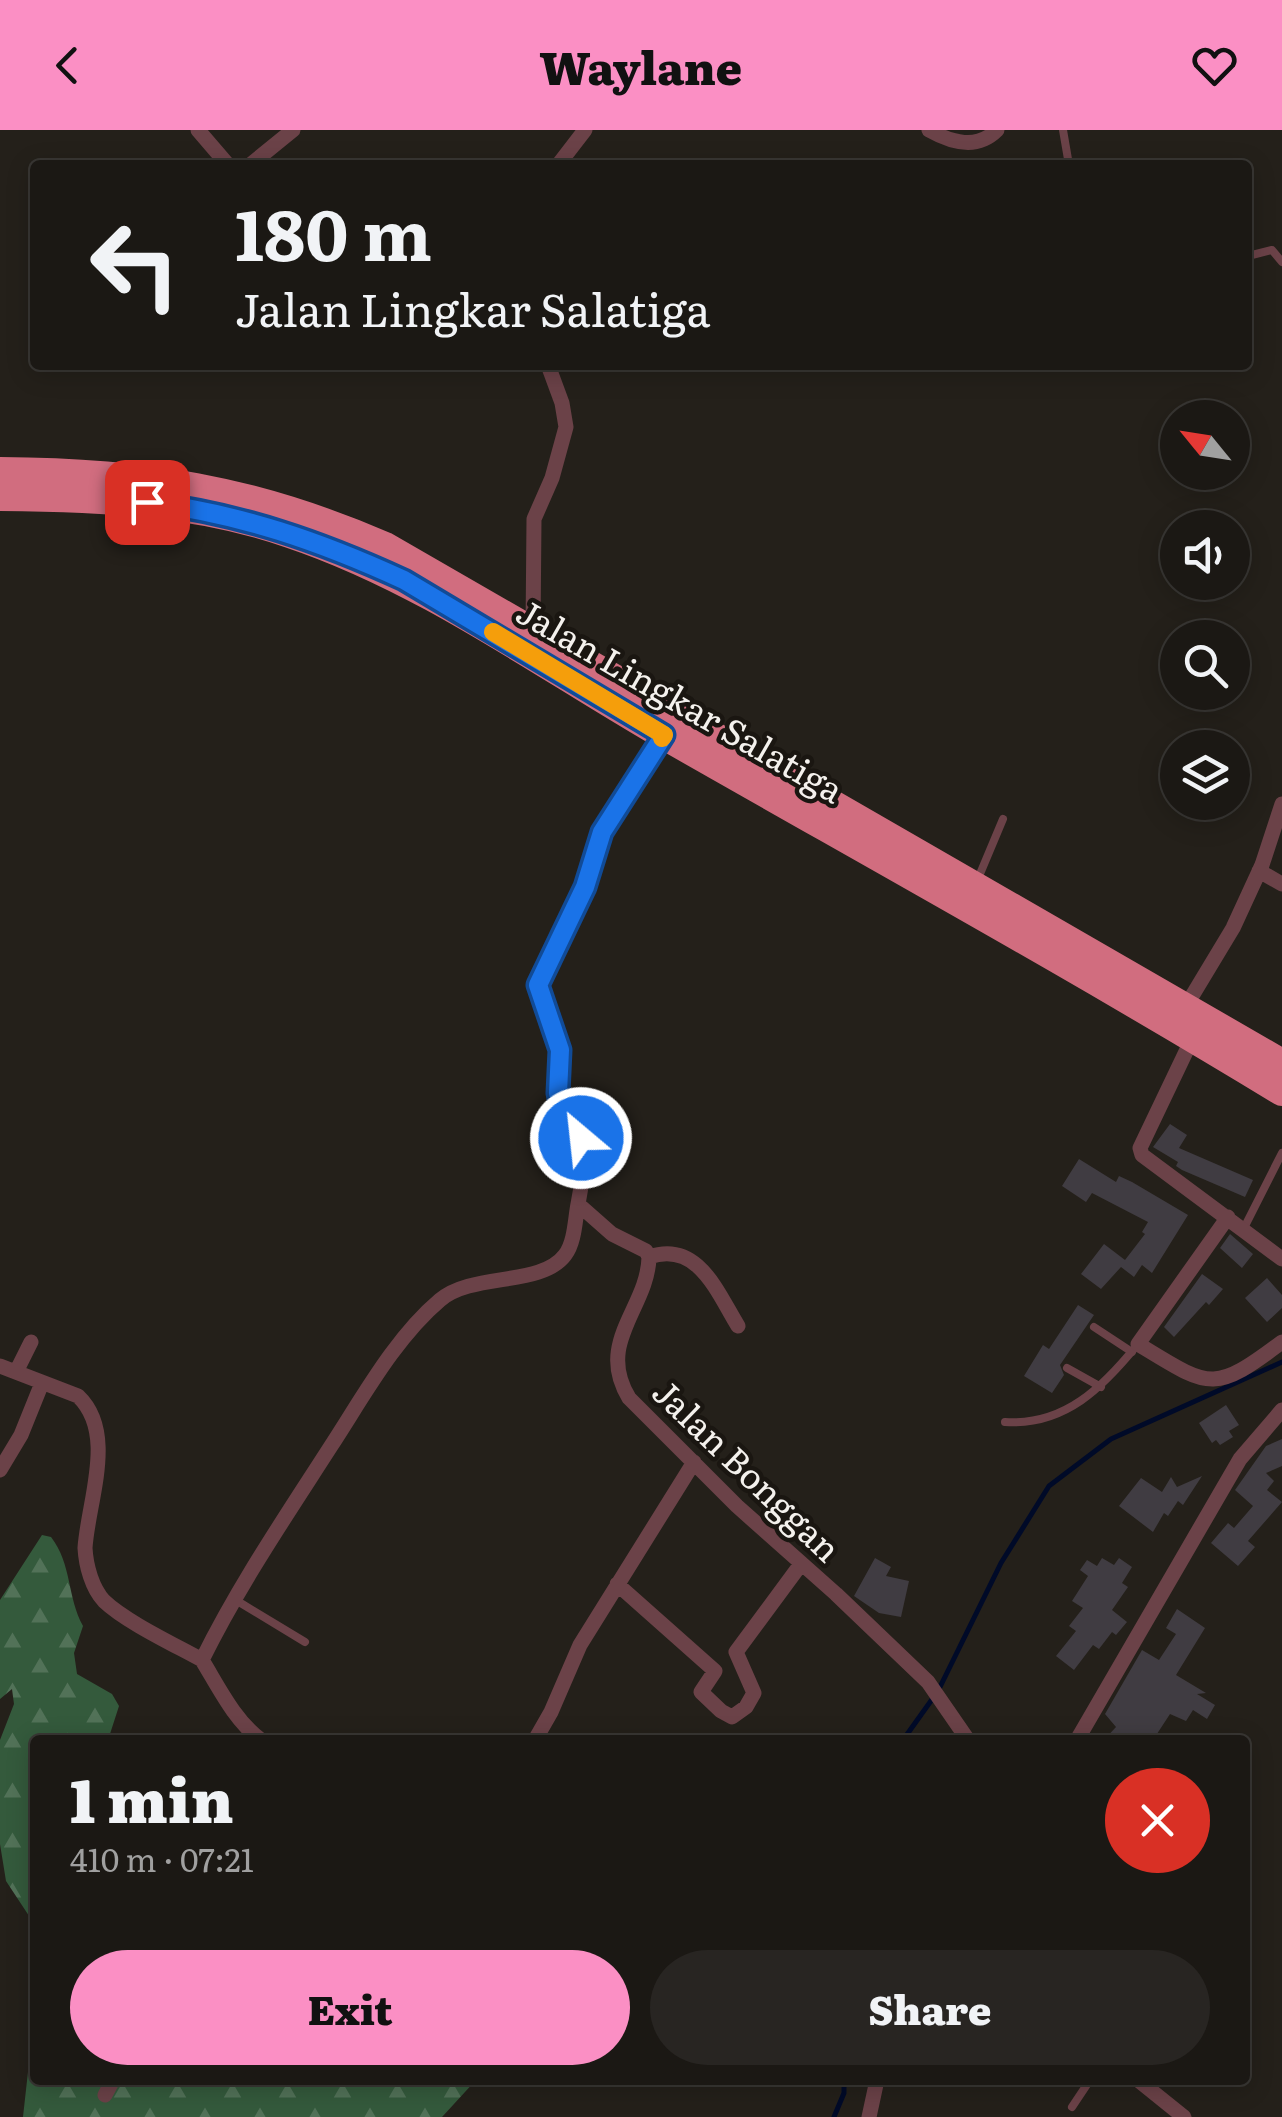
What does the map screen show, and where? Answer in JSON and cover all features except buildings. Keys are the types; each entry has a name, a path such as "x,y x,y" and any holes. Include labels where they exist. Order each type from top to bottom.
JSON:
{"highway":[{"name":"Jalan Lingkar Salatiga","path":"0,472 131,477 234,493 294,511 385,547 532,631 664,735 1193,1037 1282,1092"},
{"name":"Jalan Lingkar Salatiga","path":"0,496 119,498 236,516 290,532 404,580 975,885 1282,1064"}],"street":[{"path":"198,130 224,160"},
{"path":"256,160 293,130"},
{"path":"562,160 586,130"},
{"path":"929,130 964,143 987,139 998,130"},
{"path":"532,631 534,519 552,478 566,426 550,370"},
{"path":"202,1660 234,1598 388,1360 426,1314 462,1285 537,1272 555,1264 570,1247 584,1170 584,1147 561,1109 560,1050 538,985 585,887 602,832 664,735"},
{"path":"1186,1006 1233,928 1259,871 1282,804"},
{"path":"1259,871 1282,884"},
{"path":"1193,1037 1140,1148 1146,1159 1282,1259"},
{"path":"578,1204 612,1234 646,1251 649,1257 671,1252 691,1259 701,1268 738,1326"},
{"path":"1228,1217 1135,1348 1186,1372 1220,1380 1232,1377 1282,1342"},
{"name":"Jalan Bonggan","path":"649,1257 622,1334 616,1370 628,1398 928,1682 965,1735"},
{"path":"30,1342 8,1369 78,1396 98,1429 84,1548 86,1566 104,1600 202,1660 226,1700 255,1735"},
{"path":"0,1470 21,1435 42,1383"},
{"path":"1080,1735 1240,1459 1282,1410"},
{"path":"537,1735 580,1646 694,1462"},
{"path":"736,1652 754,1694 738,1715 726,1715 701,1692 801,1564"},
{"path":"617,1584 715,1671"},
{"path":"869,2117 876,2085"},
{"path":"1144,2085 1184,2117"}],"lane":[{"path":"1063,130 1068,160"},
{"path":"1252,254 1272,250 1282,262"},
{"path":"975,885 1003,819"},
{"path":"1244,1228 1282,1152"},
{"path":"1006,1422 1021,1423 1059,1414 1082,1403 1135,1348 1094,1327"},
{"path":"1066,1368 1101,1387"},
{"path":"234,1598 305,1642"},
{"path":"1072,2106 1087,2085"}],"green space":[{"path":"42,1535 51,1537 66,1569 83,1626 74,1653 77,1674 112,1694 119,1706 110,1735 30,1735 30,1917 6,1881 0,1844 0,1740 14,1704 12,1689 0,1699 0,1600"},
{"path":"30,2054 30,2085 471,2085 442,2117 23,2117"}],"waterway":[{"path":"939,1689 1001,1563 1049,1486 1111,1439 1282,1362"},
{"path":"907,1735 933,1698"},
{"path":"834,2117 844,2085"}],"slow traffic":[{"path":"493,632 664,735 662,738"}],"route":[{"path":"147,502 236,516 349,555 404,580 664,735 602,832 585,887 538,985 560,1050 561,1109 581,1138"}]}
